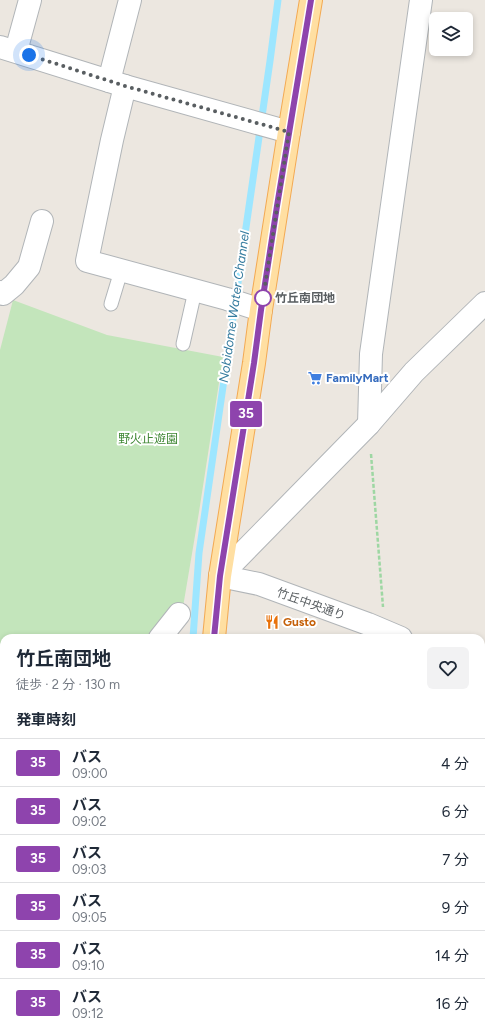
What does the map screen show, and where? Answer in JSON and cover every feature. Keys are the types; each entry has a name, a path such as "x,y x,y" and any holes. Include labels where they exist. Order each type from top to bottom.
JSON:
{"main road":[{"path":"214,634 220,576 254,363 244,305 289,132 311,0"}],"street":[{"path":"30,0 8,49 117,84 289,132"},
{"path":"130,0 117,84 112,140 87,261 244,305"},
{"path":"369,424 371,354 420,0"},
{"path":"1,297 14,285 28,267 42,221"},
{"path":"220,576 369,424 414,372 485,303"},
{"name":"竹丘中央通り","path":"220,576 258,584 379,633"},
{"path":"163,634 179,614"}],"lane":[{"path":"112,304 121,271"},
{"path":"183,344 195,291"}],"path":[{"path":"369,424 379,633"}],"green space":[{"name":"野火止遊園","path":"13,300 107,335 223,357 183,607 156,634 0,634 0,350"}],"waterway":[{"name":"Nobidome Water Channel","path":"193,634 199,553 278,0"}],"bus line":[{"name":"35","path":"214,634 220,576 277,206 311,0"}],"place":[{"name":"竹丘南団地","path":"263,298"},
{"name":"FamilyMart","path":"315,378"},
{"name":"Gusto","path":"272,622"}],"route":[{"path":"29,55 125,86 289,132 263,298"}]}
